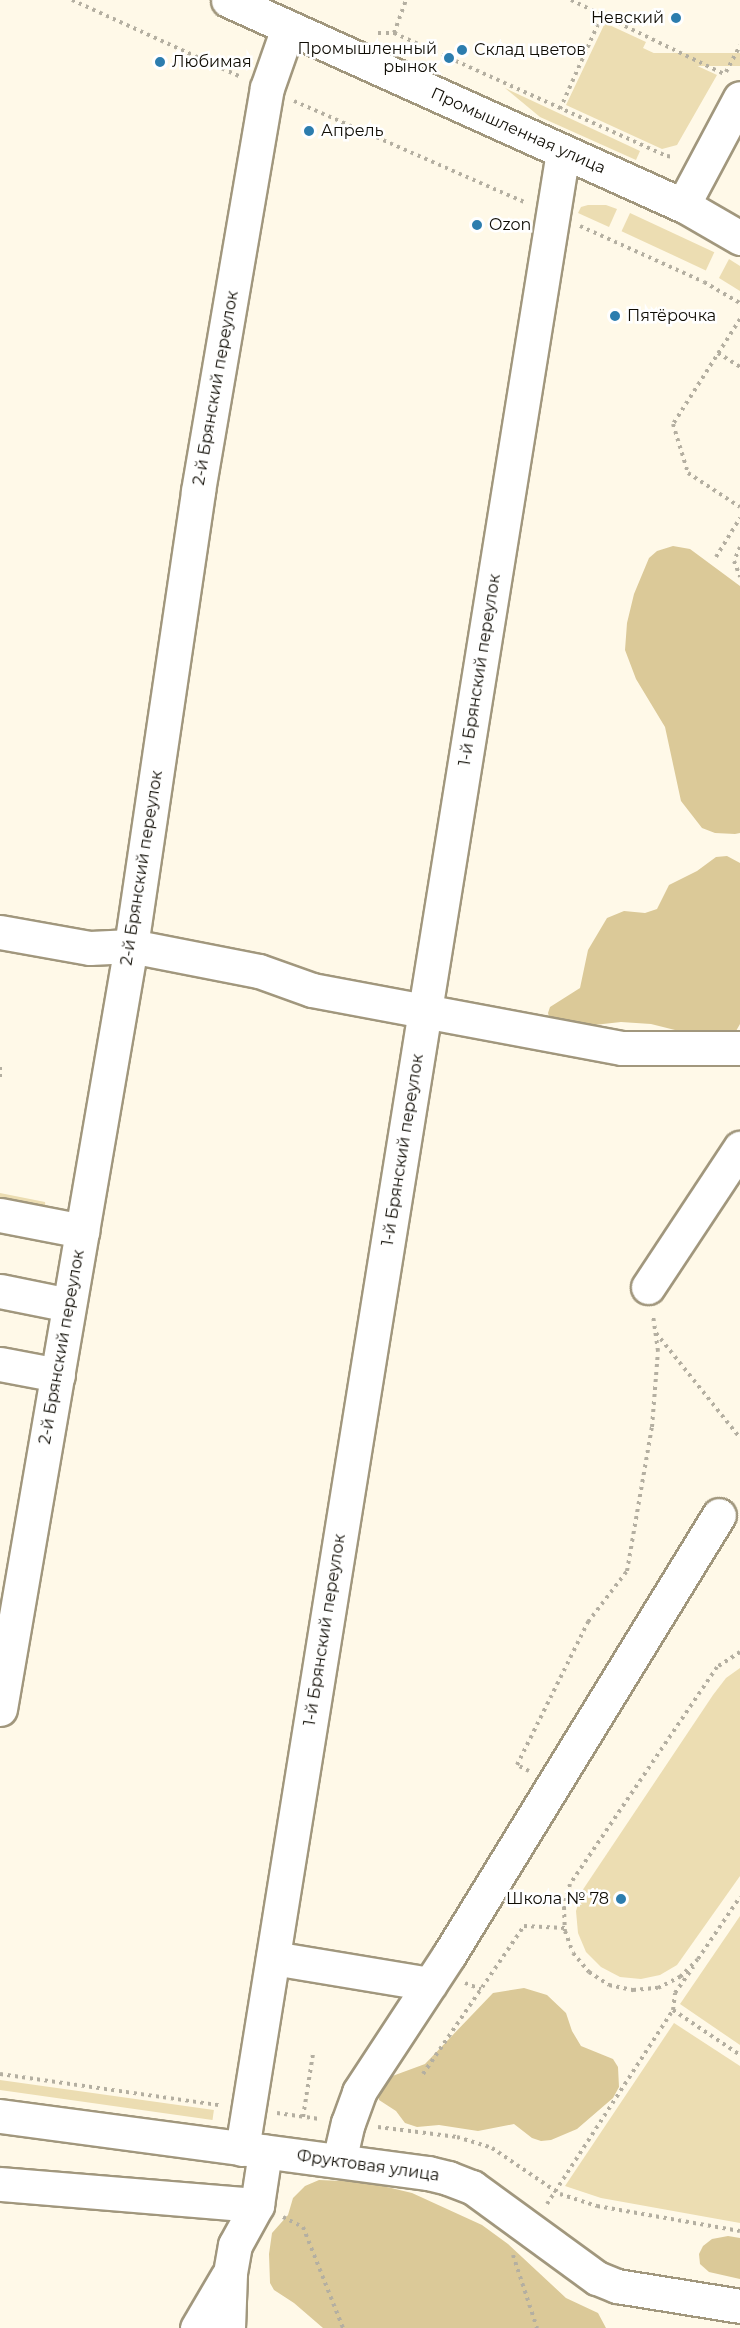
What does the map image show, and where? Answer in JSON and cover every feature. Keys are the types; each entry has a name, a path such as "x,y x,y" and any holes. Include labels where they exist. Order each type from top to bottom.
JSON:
{"street":[{"name":"Промышленная улица","path":"228,0 683,205 740,238"},
{"name":"2-й Брянский переулок","path":"0,1709 4,1658 58,1375 131,946 198,491 267,88 288,28"},
{"path":"683,205 732,86"},
{"name":"1-й Брянский переулок","path":"257,2205 253,2150 273,1958 563,152"},
{"path":"0,932 90,948 131,946 259,971 312,990 622,1048 740,1048"},
{"path":"648,1287 740,1148"},
{"path":"0,1215 82,1231"},
{"path":"0,1291 69,1305"},
{"path":"0,1364 58,1375"},
{"path":"339,2161 348,2123 359,2092 430,1984 719,1515"},
{"path":"273,1958 430,1984"},
{"name":"Фруктовая улица","path":"0,2116 428,2173 472,2187 578,2265 617,2286 740,2306"},
{"path":"0,2184 257,2205 235,2245 230,2273 228,2328"},
{"path":"197,2328 230,2273"}],"path":[{"path":"72,0 704,282 740,303"},
{"path":"394,33 406,0"},
{"path":"570,0 732,86"},
{"path":"561,109 602,15"},
{"path":"373,33 394,33 673,157"},
{"path":"740,319 673,424 688,473 740,507"},
{"path":"718,353 740,367"},
{"path":"716,557 740,518"},
{"path":"740,547 734,561 740,578"},
{"path":"0,1067 0,1079"},
{"path":"554,1784 517,1765 588,1622 627,1571 652,1427 658,1352 648,1287"},
{"path":"656,1332 740,1438"},
{"path":"698,1959 680,1977 658,1988 633,1990 617,1987 589,1972 573,1953 565,1928 564,1907 570,1884 717,1667 740,1652"},
{"path":"555,2191 673,2010 675,1993 740,1897"},
{"path":"423,2074 524,1926 565,1928"},
{"path":"673,2010 740,2055"},
{"path":"303,2117 313,2054"},
{"path":"257,2205 303,2227 343,2328"}],"shaded area":[{"path":"605,23 646,42 643,48 675,63 678,57 717,75 677,145 662,149 566,105"},
{"path":"636,53 740,53 740,66 636,66"},
{"path":"505,88 640,151 636,160 540,117"},
{"path":"606,205 617,209 609,227 578,213 581,207"},
{"path":"630,213 714,252 706,270 622,231"},
{"path":"729,259 740,266 740,291 719,278"},
{"path":"673,546 690,549 740,586 740,833 715,833 702,828 681,801 665,727 636,679 625,650 627,623 634,594 649,558 657,551"},
{"path":"727,856 740,863 740,1024 736,1031 724,1036 695,1035 651,1024 621,1022 585,1026 550,1020 548,1013 550,1007 580,988 588,950 607,918 624,911 645,913 657,909 669,885 697,871 716,857"},
{"path":"0,1193 45,1202 46,1211 0,1199"},
{"path":"740,1668 740,1876 677,1965 660,1975 641,1979 620,1977 601,1967 586,1952 578,1933 576,1911 582,1891 713,1695 726,1678"},
{"path":"740,1916 740,2045 680,2004"},
{"path":"524,1988 547,1995 566,2013 572,2031 581,2046 613,2059 618,2067 619,2087 613,2098 577,2129 551,2140 541,2141 532,2138 514,2124 478,2131 439,2125 417,2127 405,2123 396,2111 379,2100 379,2090 387,2078 425,2064 493,1993"},
{"path":"674,2023 740,2066 740,2223 601,2198 565,2186"},
{"path":"0,2080 214,2110 213,2120 0,2090"},
{"path":"319,2180 366,2182 412,2193 482,2225 508,2244 566,2298 598,2313 606,2328 323,2328 294,2303 274,2290 270,2283 269,2254 272,2233 288,2215 293,2198 305,2186"},
{"path":"728,2236 740,2238 740,2279 709,2272 700,2264 699,2254 703,2246 712,2239"}],"place":[{"name":"Невский","path":"676,18"},
{"name":"Склад цветов","path":"462,50"},
{"name":"Промышленный рынок","path":"449,58"},
{"name":"Любимая","path":"160,62"},
{"name":"Апрель","path":"309,131"},
{"name":"Ozon","path":"477,225"},
{"name":"Пятёрочка","path":"615,316"},
{"name":"Школа № 78","path":"621,1899"}]}
